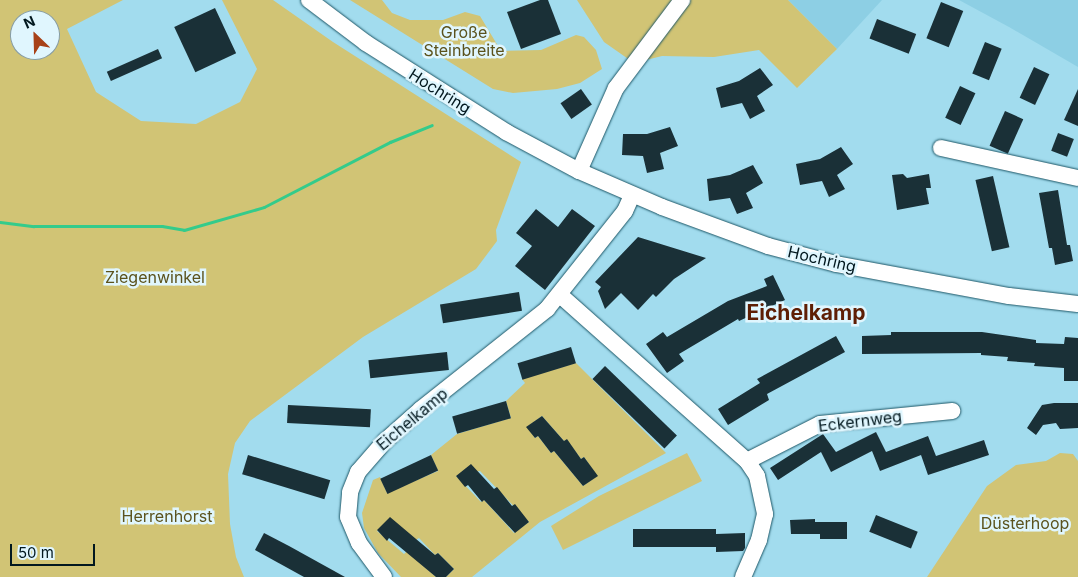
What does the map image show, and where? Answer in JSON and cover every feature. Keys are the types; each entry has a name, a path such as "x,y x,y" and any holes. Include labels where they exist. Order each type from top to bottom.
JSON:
{"street":[{"name":"Hochring","path":"309,0 366,43 506,132 579,171 632,195 768,246 836,264 1009,296 1078,304"},
{"path":"579,171 616,88 682,0"},
{"path":"941,148 1078,178"},
{"name":"Eichelkamp","path":"384,577 359,543 348,517 350,492 358,472 384,441 524,329 560,295 624,211 632,195"},
{"path":"560,295 747,461 763,494 765,514 760,540 743,577"},
{"name":"Eckernweg","path":"747,461 820,424 952,411"}],"shaded area":[{"path":"788,0 882,0 837,49"},
{"path":"959,0 1078,0 1078,67 1009,27"}],"green space":[{"name":"Ziegenwinkel","path":"0,0 123,0 67,29 96,92 141,121 196,124 240,102 257,69 222,0 273,0 333,42 521,162 496,230 497,241 476,269 363,337 250,421 235,443 228,474 230,524 236,557 244,577 0,577"},
{"name":"Große Steinbreite","path":"350,0 382,0 392,13 410,20 443,20 465,12 480,16 501,51 541,50 576,35 584,37 596,50 602,69 580,83 557,89 513,93 493,89"},
{"path":"577,0 788,0 837,49 797,88 759,50 714,57 662,56 634,63 604,42"},
{"path":"576,363 666,453 540,522 472,577 446,577 454,569 438,553 435,555 419,538 416,540 390,518 377,531 404,554 407,551 436,577 401,577 378,553 364,528 362,513 373,480 380,477 387,493 438,471 431,455 457,434 511,418 506,401 525,383 522,379","holes":["542,416 564,441 567,440 581,459 584,457 597,476 583,486 554,451 551,453 538,436 535,438 527,427","480,471 529,522 514,533 484,500 481,502 456,476"]},
{"path":"687,453 702,481 563,550 551,526 599,496"},
{"name":"Düsterhoop","path":"1060,453 1073,454 1078,461 1078,577 927,577 987,486 1016,465 1046,461"}],"building":[{"path":"540,0 548,0 561,34 521,49 507,12"},
{"path":"941,2 963,11 949,47 926,38"},
{"path":"215,8 236,53 195,72 174,27"},
{"path":"877,19 916,34 909,54 869,39"},
{"path":"985,42 1002,49 989,80 972,74"},
{"path":"158,49 162,58 111,81 107,72"},
{"path":"1034,67 1049,74 1035,105 1020,98"},
{"path":"760,68 773,85 757,96 765,111 750,119 742,103 721,108 716,88 739,81"},
{"path":"960,86 975,93 961,125 945,118"},
{"path":"581,89 592,105 571,119 561,103"},
{"path":"1078,89 1078,126 1064,120"},
{"path":"1005,111 1023,119 1008,154 990,146"},
{"path":"670,127 678,146 660,153 664,169 647,173 643,156 622,155 623,134 647,134"},
{"path":"1058,133 1074,139 1067,157 1051,151"},
{"path":"841,147 853,164 837,175 845,189 829,197 822,181 800,185 796,164 820,159"},
{"path":"753,165 763,183 746,193 753,208 737,214 730,198 709,201 707,179 730,175"},
{"path":"903,174 907,178 929,174 931,188 926,188 929,204 897,210 892,175"},
{"path":"993,176 1009,247 992,251 975,180"},
{"path":"1058,190 1067,245 1070,245 1073,261 1055,265 1052,248 1049,248 1039,193"},
{"path":"536,209 558,227 572,209 595,226 545,290 515,266 532,246 516,233"},
{"path":"638,237 706,258 674,279 656,297 653,294 638,310 621,293 605,309 598,291 601,287 595,282"},
{"path":"773,275 785,300 739,321 738,319 679,354 684,361 667,373 646,344 663,332 667,337 728,301 767,286 764,279"},
{"path":"519,292 522,311 443,323 440,305"},
{"path":"891,332 982,332 1036,340 1036,343 1064,344 1065,337 1078,338 1078,381 1064,381 1064,368 1034,366 1035,363 1007,361 1008,357 981,355 981,353 862,354 862,336 891,335"},
{"path":"836,336 845,352 767,394 769,400 728,425 718,409 760,383 757,379"},
{"path":"571,347 576,363 522,380 517,363"},
{"path":"447,352 449,370 370,378 368,360"},
{"path":"605,366 677,435 664,448 592,379"},
{"path":"506,401 511,418 457,434 452,416"},
{"path":"1078,403 1078,428 1060,429 1056,423 1043,425 1036,435 1027,428 1042,405"},
{"path":"288,405 371,409 370,427 287,423"},
{"path":"542,416 564,441 567,439 581,459 584,457 598,476 583,486 554,451 551,453 538,436 535,438 526,427"},
{"path":"876,432 886,452 928,436 936,456 984,440 989,455 928,475 921,455 880,471 872,451 831,472 821,452 778,480 770,468 823,434 836,452"},
{"path":"248,455 330,480 324,499 242,474"},
{"path":"431,455 438,470 387,494 380,479"},
{"path":"471,464 494,489 497,487 512,506 515,504 529,522 515,533 484,500 482,502 468,485 465,487 456,476"},
{"path":"876,515 918,532 911,549 869,532"},
{"path":"390,517 435,555 438,553 454,569 446,577 436,577 389,538 387,541 377,530"},
{"path":"815,519 815,522 847,522 847,539 820,539 820,534 791,534 790,520"},
{"path":"633,529 716,529 716,534 745,533 745,548 743,551 716,552 716,547 633,547"},
{"path":"264,533 345,577 304,577 255,550"}],"waterway":[{"path":"0,222 34,226 162,226 184,230 264,207 390,142 432,125"}],"district":[{"name":"Eichelkamp","path":"806,313"}],"park label":[{"name":"Herrenhorst","path":"167,516"}]}
